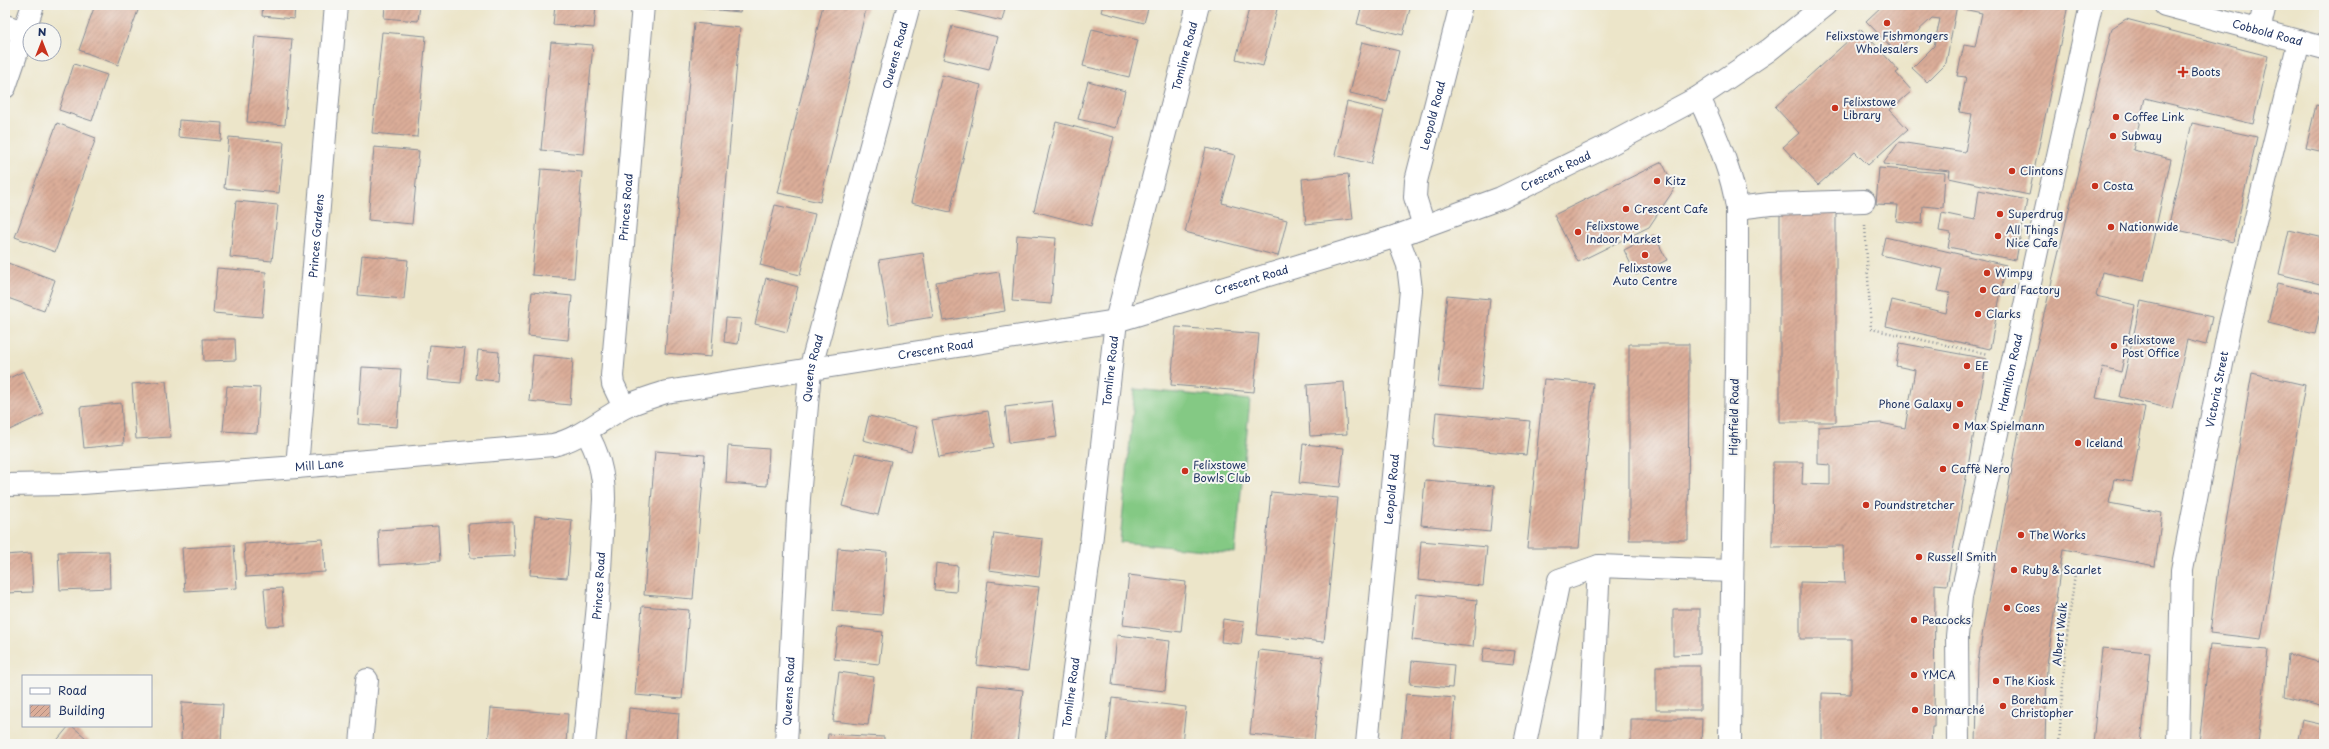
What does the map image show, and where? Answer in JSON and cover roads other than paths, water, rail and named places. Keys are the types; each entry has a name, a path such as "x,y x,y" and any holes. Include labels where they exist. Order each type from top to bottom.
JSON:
{"street":[{"path":"5,87 14,29 33,5"},
{"name":"Princes Gardens","path":"297,467 336,5"},
{"name":"Princes Road","path":"624,407 613,384 612,376 643,5"},
{"name":"Queens Road","path":"786,744 799,498 810,370 909,5"},
{"name":"Tomline Road","path":"1064,744 1091,544 1116,321 1198,5"},
{"name":"Leopold Road","path":"1424,226 1415,197 1416,181 1461,5"},
{"name":"Crescent Road","path":"624,407 666,392 1116,321 1397,236 1507,195 1603,148 1699,98 1769,50 1825,5"},
{"name":"Hamilton Road","path":"1958,744 1957,636 1961,598 2012,359 2091,5"},
{"name":"Cobbold Road","path":"2165,5 2324,48"},
{"path":"2259,30 2265,5"},
{"name":"Victoria Street","path":"2178,744 2182,570 2229,328 2299,41"},
{"name":"Highfield Road","path":"1699,98 1722,154 1735,196 1737,208 1737,283 1731,571 1730,744"},
{"path":"1737,208 1770,204 1864,201"},
{"name":"Leopold Road","path":"1367,744 1411,290 1408,265 1397,236"},
{"name":"Mill Lane","path":"5,485 69,484 297,467 543,446 569,441 586,432 624,407"},
{"name":"Princes Road","path":"584,744 598,605 604,499 604,482 599,458 586,432"},
{"path":"1525,744 1559,580 1599,566 1731,571"},
{"path":"1590,744 1599,566"},
{"path":"360,744 367,680"}],"place":[{"name":"Felixstowe Fishmongers Wholesalers","path":"1887,23"},
{"name":"Boots","path":"2183,72"},
{"name":"Felixstowe Library","path":"1835,108"},
{"name":"Coffee Link","path":"2116,117"},
{"name":"Subway","path":"2113,136"},
{"name":"Clintons","path":"2012,171"},
{"name":"Kitz","path":"1657,181"},
{"name":"Costa","path":"2095,186"},
{"name":"Crescent Cafe","path":"1626,209"},
{"name":"Superdrug","path":"2000,214"},
{"name":"Nationwide","path":"2111,227"},
{"name":"Felixstowe Indoor Market","path":"1578,232"},
{"name":"All Things Nice Cafe","path":"1998,236"},
{"name":"Felixstowe Auto Centre","path":"1645,255"},
{"name":"Wimpy","path":"1987,273"},
{"name":"Card Factory","path":"1983,290"},
{"name":"Clarks","path":"1978,314"},
{"name":"Felixstowe Post Office","path":"2114,346"},
{"name":"EE","path":"1967,366"},
{"name":"Phone Galaxy","path":"1960,404"},
{"name":"Max Spielmann","path":"1956,426"},
{"name":"Iceland","path":"2078,443"},
{"name":"Caffè Nero","path":"1943,469"},
{"name":"Felixstowe Bowls Club","path":"1185,471"},
{"name":"Poundstretcher","path":"1866,505"},
{"name":"The Works","path":"2021,535"},
{"name":"Russell Smith","path":"1919,557"},
{"name":"Ruby & Scarlet","path":"2014,570"},
{"name":"Coes","path":"2007,608"},
{"name":"Peacocks","path":"1914,620"},
{"name":"YMCA","path":"1914,675"},
{"name":"The Kiosk","path":"1996,681"},
{"name":"Boreham Christopher","path":"2003,706"},
{"name":"Bonmarché","path":"1915,710"}]}
